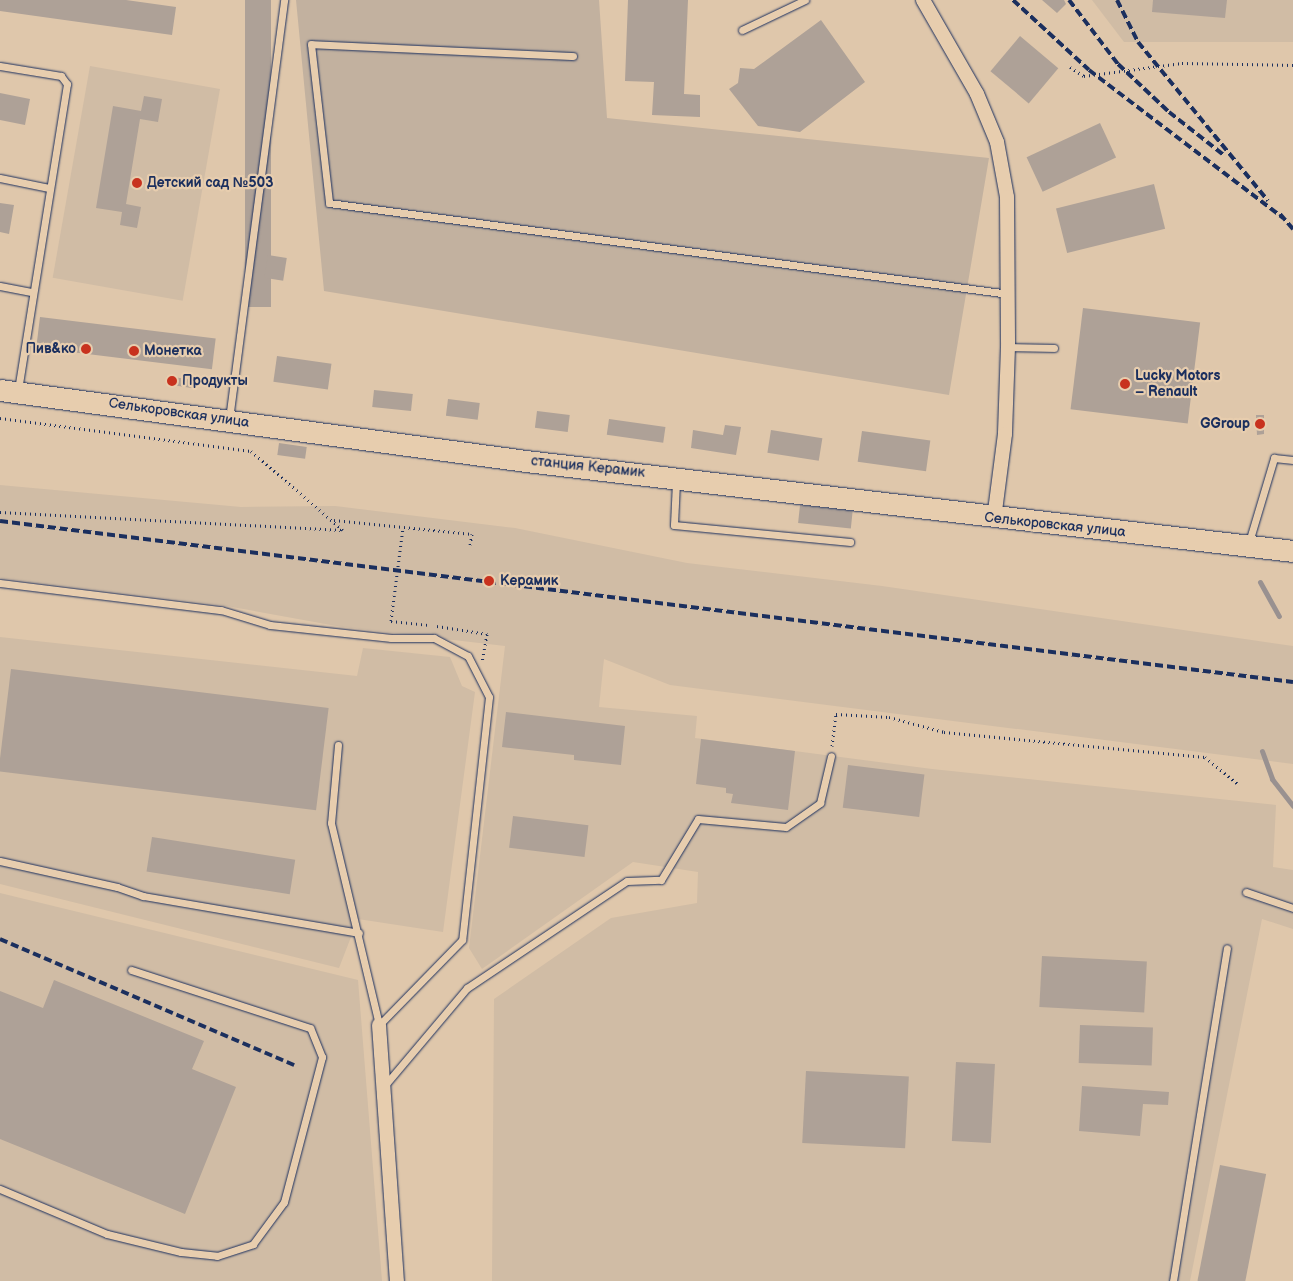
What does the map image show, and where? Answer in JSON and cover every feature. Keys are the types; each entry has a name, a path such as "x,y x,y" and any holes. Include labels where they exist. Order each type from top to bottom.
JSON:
{"main road":[{"name":"Селькоровская улица","path":"9,391 358,438"},
{"name":"станция Керамик","path":"358,438 818,492"},
{"name":"Селькоровская улица","path":"818,492 994,519 1293,551"}],"street":[{"path":"923,0 977,94 997,142 1007,197 1009,294 1005,434 994,519"},
{"path":"379,1025 397,1281"}],"lane":[{"path":"228,419 284,0"},
{"path":"742,30 805,0"},
{"path":"573,56 311,44 329,202 1009,294"},
{"path":"0,66 61,76 67,84 32,292 9,391"},
{"path":"0,178 50,188"},
{"path":"0,286 32,292"},
{"path":"1008,347 1054,348"},
{"path":"1248,546 1274,458 1293,460"},
{"path":"676,476 674,525 850,542"},
{"path":"0,583 221,610 270,625 391,638 434,638 468,656 490,697 462,940 379,1025"},
{"path":"338,745 331,823 359,933 379,1025"},
{"path":"383,1088 467,988 627,881 661,880 698,819 786,827 820,802 830,756"},
{"path":"0,862 117,886 143,896 359,933"},
{"path":"1246,892 1293,908"},
{"path":"1173,1281 1227,948"},
{"path":"0,1189 107,1234 181,1252 217,1256 253,1244 284,1202 322,1057 310,1028 131,970"}],"path":[{"path":"1070,67 1084,76 1182,63 1293,65"},
{"path":"0,418 251,451 343,530 0,512"},
{"path":"333,520 472,534 470,545"},
{"path":"403,527 391,621 454,628 487,634 486,656 476,672"},
{"path":"830,756 836,714 889,716 944,732 1205,757 1238,784"}],"shaded area":[{"path":"296,0 599,0 607,118 989,158 949,395 324,291"},
{"path":"1092,0 1293,0 1293,42 1124,42"},
{"name":"Детский сад №503","path":"90,66 220,89 183,301 53,278"},
{"path":"0,485 241,507 335,506 515,528 687,563 882,586 1293,646 1293,764 670,685 604,659 599,707 697,716 695,738 932,769 1276,805 1273,867 1293,870 1293,929 1262,919 1190,1281 492,1281 494,999 611,918 697,903 698,872 633,862 482,969 469,948 505,646 342,627 221,605 0,578"},
{"path":"0,637 357,676 363,648 450,657 462,686 475,692 443,932 358,919 339,968 0,884"},
{"path":"0,893 358,980 382,1281 0,1281"}],"building":[{"path":"0,0 126,0 176,7 172,35 0,11"},
{"path":"245,0 271,0 271,307 245,307"},
{"path":"628,0 688,0 684,94 700,95 700,117 652,115 654,82 625,81"},
{"path":"1042,0 1064,0 1066,4 1057,13"},
{"path":"1153,0 1227,0 1225,18 1152,12"},
{"path":"821,20 865,82 800,132 758,126 729,89 738,83 740,68 754,69"},
{"path":"1020,36 1058,68 1029,103 990,71"},
{"path":"0,93 30,99 25,125 0,120"},
{"path":"144,96 162,99 158,122 140,119 126,204 141,207 137,228 120,225 122,212 96,208 113,106 141,111"},
{"path":"1100,123 1116,157 1043,192 1027,157"},
{"path":"1154,184 1165,229 1067,253 1056,208"},
{"path":"0,203 14,205 9,234 0,232"},
{"path":"268,255 287,258 283,281 264,278"},
{"path":"1083,308 1200,322 1188,424 1071,409"},
{"path":"40,317 216,339 212,369 36,348"},
{"path":"277,356 331,364 328,389 273,382"},
{"path":"167,376 193,380 191,388 166,384"},
{"path":"374,390 413,394 411,411 372,407"},
{"path":"448,399 480,403 478,420 446,416"},
{"path":"537,411 570,415 568,432 535,428"},
{"path":"1256,415 1264,415 1264,434 1257,435"},
{"path":"609,419 665,427 663,443 607,435"},
{"path":"725,425 741,427 736,455 691,448 693,430 723,435"},
{"path":"771,430 822,438 819,461 767,453"},
{"path":"862,431 930,441 926,471 858,462"},
{"path":"279,443 307,447 305,459 277,455"},
{"path":"800,505 853,511 851,528 798,523"},
{"path":"11,669 329,708 316,810 0,771"},
{"path":"506,712 625,726 621,765 574,760 574,755 502,747"},
{"path":"701,739 795,751 788,810 731,803 733,794 726,793 726,788 696,784"},
{"path":"848,765 924,774 919,817 843,808"},
{"path":"513,816 588,825 585,857 509,848"},
{"path":"152,837 295,860 290,894 147,872"},
{"path":"1042,956 1147,961 1144,1012 1039,1007"},
{"path":"54,980 204,1041 192,1069 236,1087 185,1214 0,1139 0,991 43,1008"},
{"path":"1080,1025 1153,1028 1152,1066 1079,1063"},
{"path":"956,1062 995,1064 991,1143 952,1141"},
{"path":"806,1071 909,1076 905,1148 802,1143"},
{"path":"1082,1086 1169,1092 1168,1105 1143,1104 1140,1136 1079,1131"},
{"path":"1220,1165 1266,1174 1245,1281 1197,1281"}],"waterway":[{"path":"1260,582 1279,616"},
{"path":"1262,751 1272,779 1293,806"}],"railway":[{"path":"1013,0 1089,70 1283,218"},
{"path":"1069,0 1118,64 1169,112 1225,156"},
{"path":"1117,0 1138,42 1268,201"},
{"path":"1280,214 1293,229"},
{"path":"0,521 1293,682"},
{"path":"0,939 297,1066"}],"place":[{"name":"Детский сад №503","path":"137,183"},
{"name":"Пив&ко","path":"86,349"},
{"name":"Монетка","path":"134,351"},
{"name":"Продукты","path":"172,381"},
{"name":"Lucky Motors – Renault","path":"1125,384"},
{"name":"GGroup","path":"1260,424"},
{"name":"Керамик","path":"489,581"}]}
